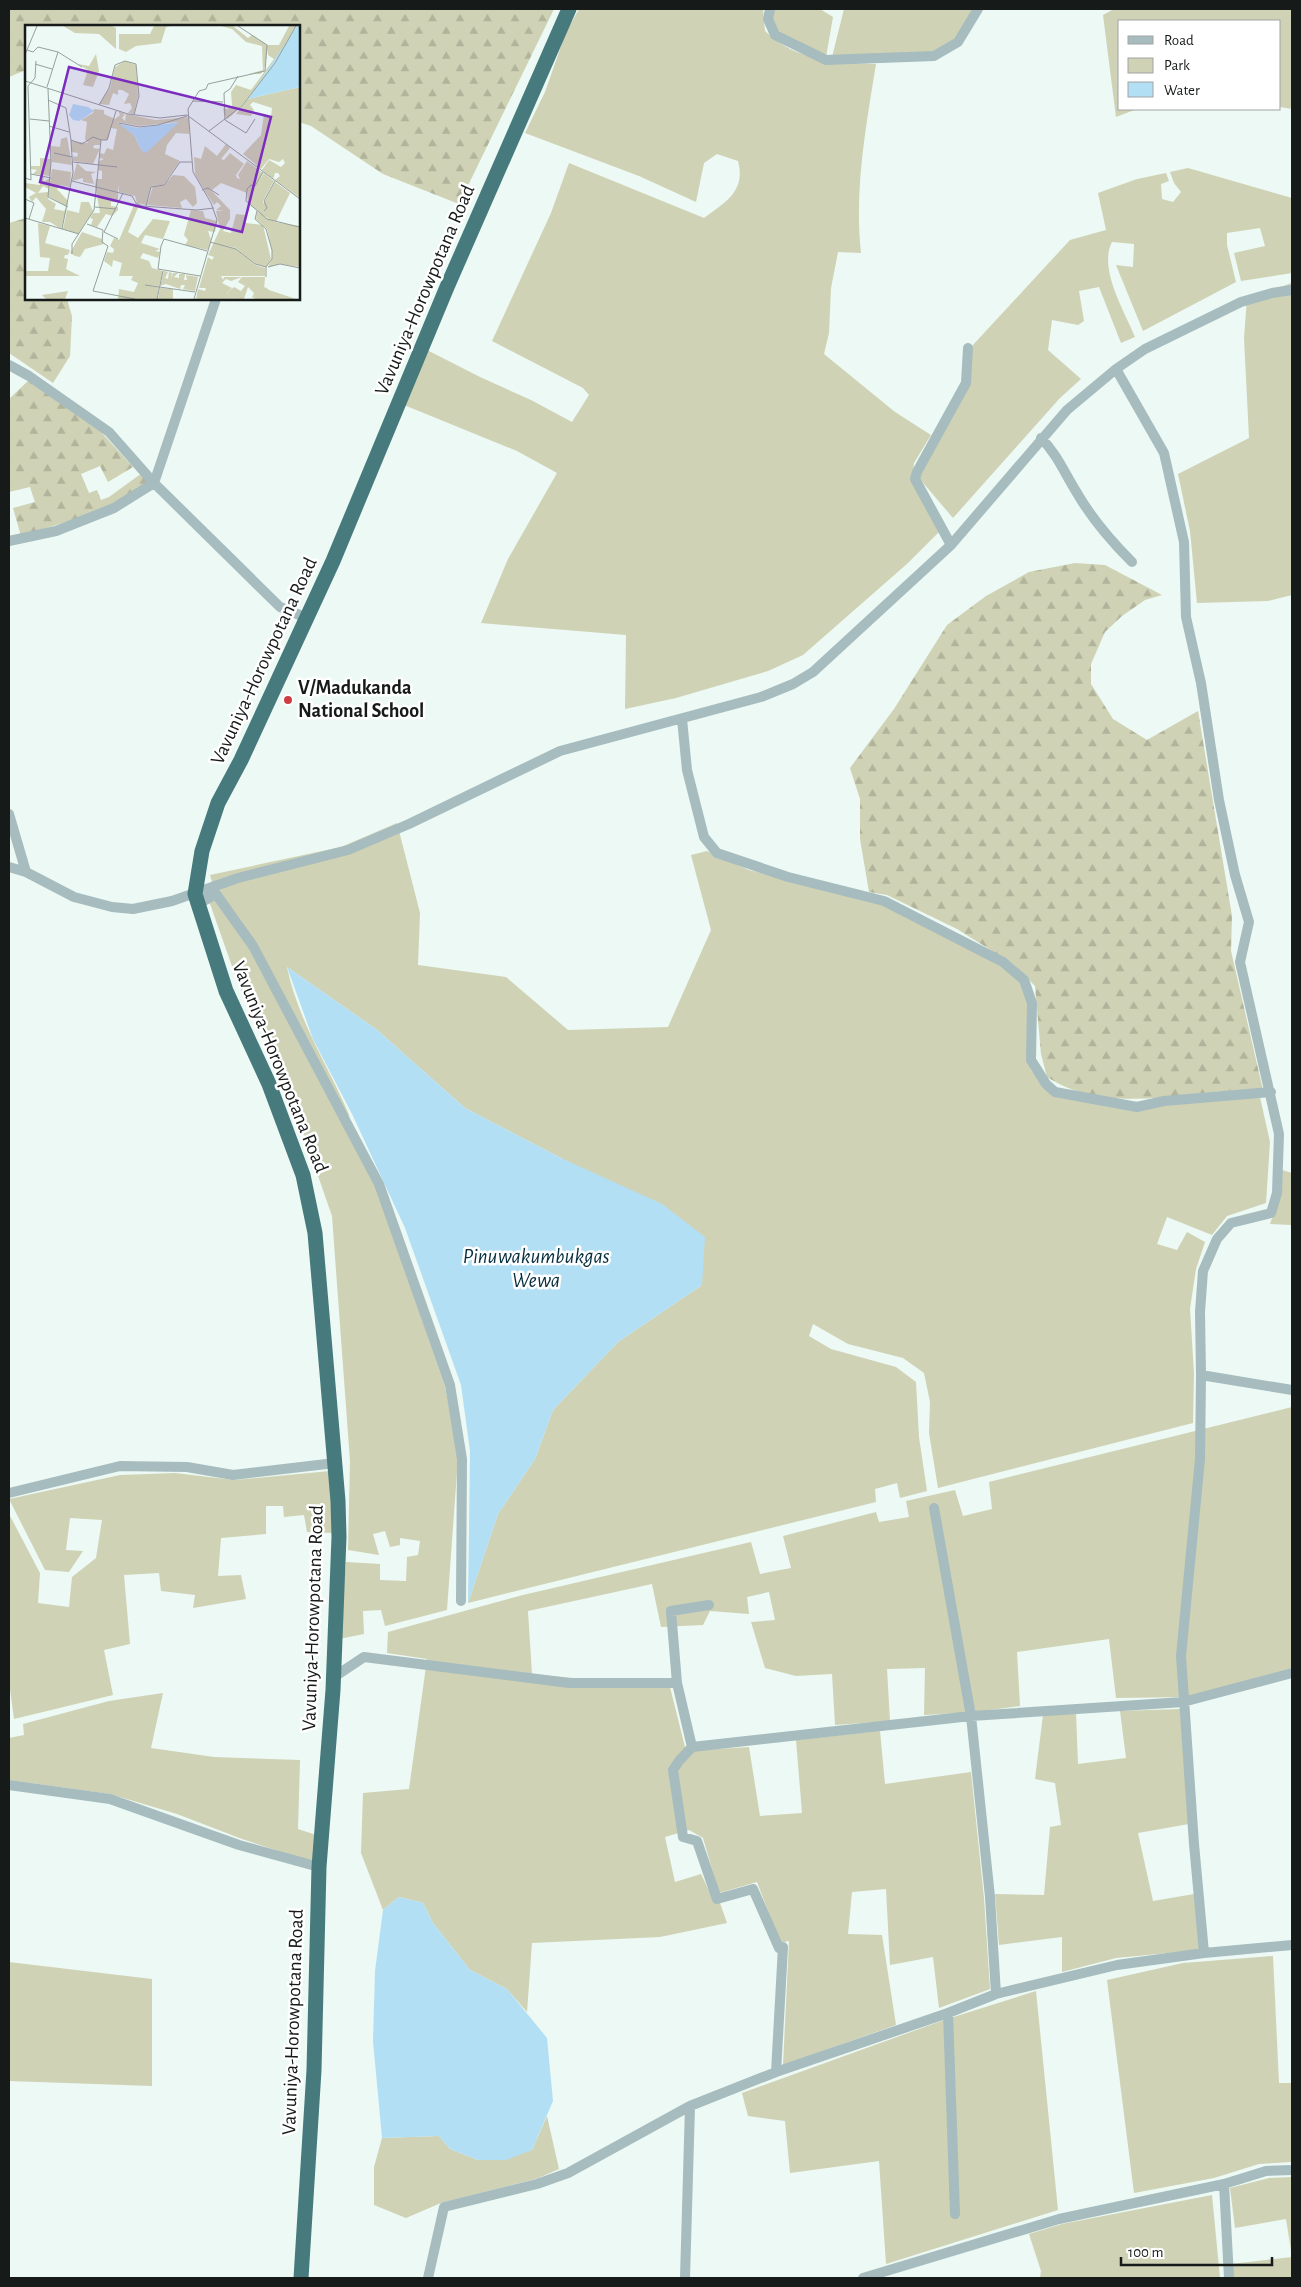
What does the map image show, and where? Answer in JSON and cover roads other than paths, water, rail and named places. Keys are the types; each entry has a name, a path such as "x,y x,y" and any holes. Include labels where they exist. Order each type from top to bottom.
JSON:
{"highway":[{"name":"Vavuniya-Horowpotana Road","path":"301,2278 314,2070 319,1867 334,1677 339,1537 334,1463 316,1232 303,1175 269,1084 226,991 196,900 202,851 218,803 241,760 333,561 447,287 569,9"}],"street":[{"path":"770,9 768,20 775,35 826,60 934,56 958,42 978,9"},
{"path":"196,900 238,878 348,850 409,824 560,751 761,697 793,684 813,672 951,545 1067,410 1116,369 1145,349 1241,302 1272,293 1292,290"},
{"path":"9,541 56,531 114,508 154,483 216,300"},
{"path":"951,545 915,479 917,472 966,383 968,348"},
{"path":"9,365 29,376 108,432 154,483 280,607 307,618"},
{"path":"1116,369 1164,453 1184,542 1186,617 1200,682 1221,809 1235,875 1249,922 1240,962 1279,1134 1278,1193 1271,1213 1231,1223 1217,1239 1203,1271 1200,1312 1200,1458 1181,1656 1183,1702 1204,1953"},
{"path":"1041,438 1053,450 1077,493 1105,535 1132,562"},
{"path":"682,719 687,770 704,837 717,853 788,878 884,901 1003,962 1024,980 1032,1003 1031,1060 1046,1084 1055,1092 1137,1106 1164,1101 1271,1092"},
{"path":"9,814 26,872"},
{"path":"9,867 26,872 74,897 112,908 133,909 172,901 196,900 216,894 253,946 378,1184 450,1385 462,1459 462,1601"},
{"path":"1201,1374 1292,1390"},
{"path":"9,1493 120,1466 187,1467 233,1474 334,1463"},
{"path":"934,1508 971,1716 990,1897 996,1994"},
{"path":"692,1747 677,1683 671,1611 709,1605"},
{"path":"334,1677 364,1656 569,1683 677,1683"},
{"path":"776,2072 783,1947 779,1948 753,1889 717,1899 697,1841 684,1837 673,1770 678,1761 692,1747 971,1716 1183,1702 1292,1673"},
{"path":"9,1785 110,1799 240,1845 319,1867"},
{"path":"428,2278 444,2208 537,2184 568,2173 690,2106 776,2072 948,2013 996,1994 1117,1965 1204,1953 1292,1945"},
{"path":"948,2013 955,2214"},
{"path":"684,2278 690,2106"},
{"path":"863,2278 1059,2218 1224,2184 1266,2171 1292,2170"},
{"path":"1224,2184 1229,2278"}],"water":[{"name":"Pinuwakumbukgas Wewa","path":"287,967 376,1029 465,1108 561,1158 662,1204 705,1237 702,1285 618,1342 553,1410 535,1459 498,1514 468,1603 470,1451 461,1385 405,1228 353,1116 313,1039"},
{"path":"399,1897 423,1903 433,1923 470,1970 507,1989 547,2038 553,2101 532,2150 506,2160 478,2160 450,2149 439,2136 382,2138 373,2041 375,1971 383,1910"}],"place":[{"name":"V/Madukanda National School","path":"288,700"}]}
